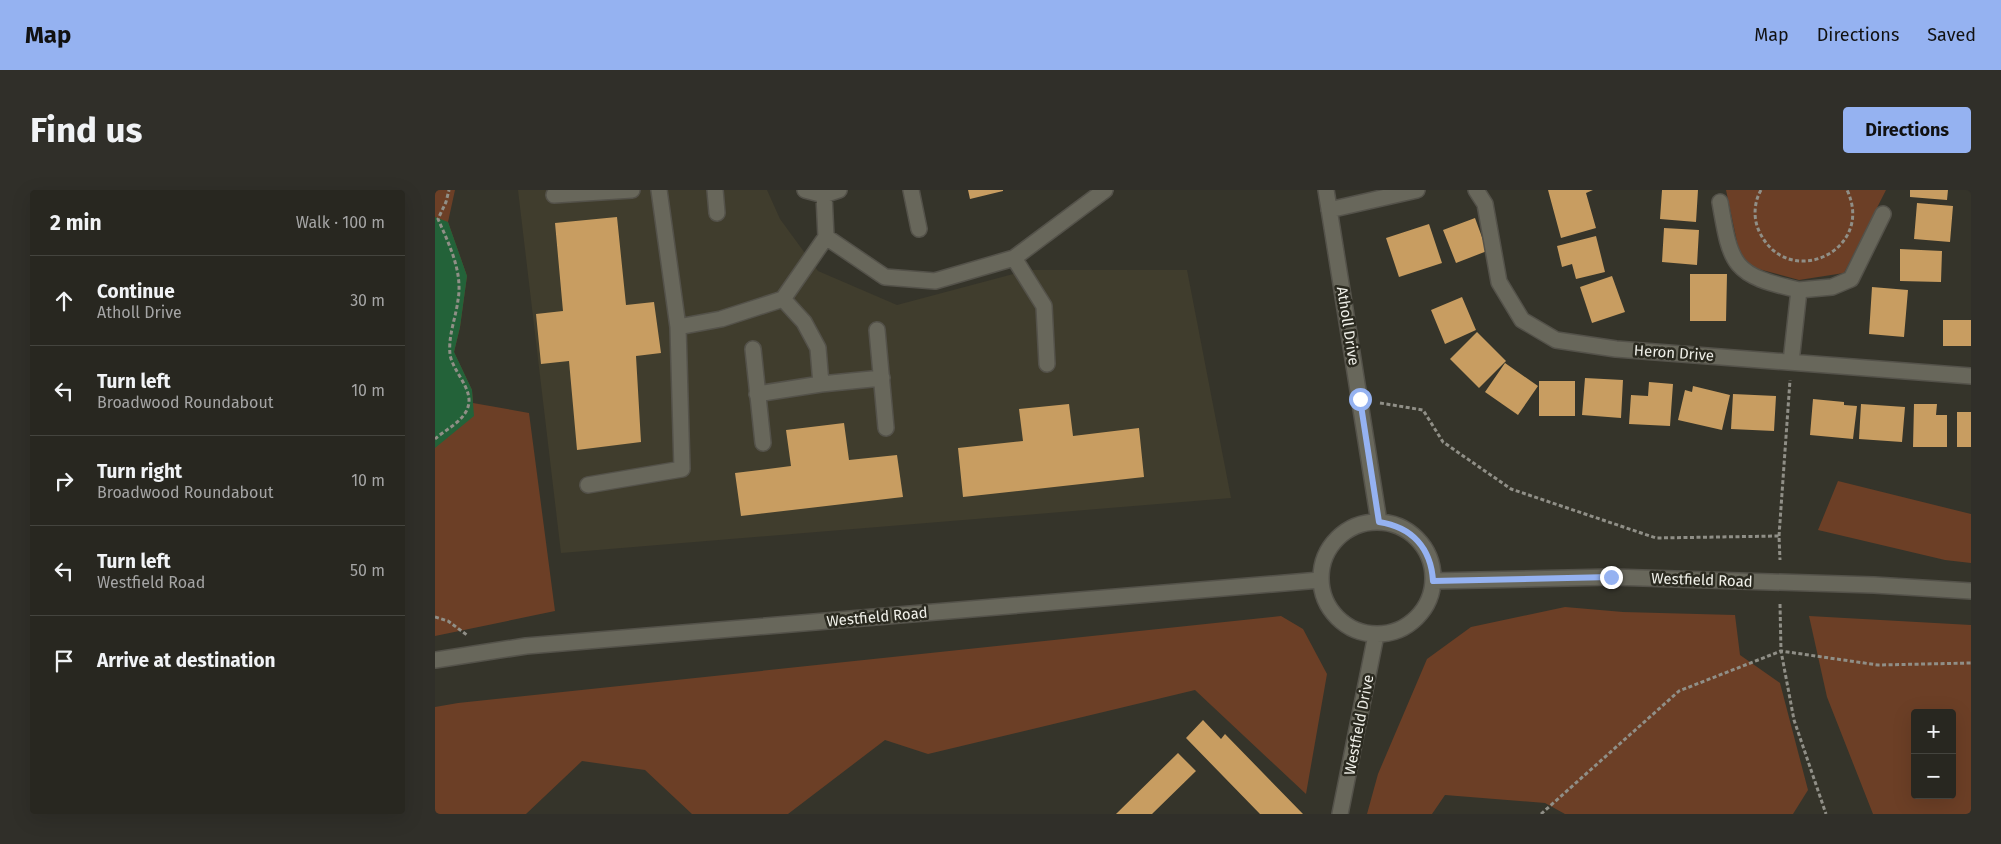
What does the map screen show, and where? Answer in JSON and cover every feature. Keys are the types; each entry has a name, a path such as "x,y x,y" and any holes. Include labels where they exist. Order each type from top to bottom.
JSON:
{"street":[{"path":"554,195 632,190"},
{"path":"588,485 682,469 678,327 659,190"},
{"path":"715,190 717,213"},
{"path":"805,190 824,196 839,190"},
{"path":"911,190 919,229"},
{"path":"826,237 885,277 935,281 1014,258 1105,190"},
{"name":"Atholl Drive","path":"1326,190 1379,522"},
{"path":"1329,210 1417,190"},
{"name":"Heron Drive","path":"1476,190 1485,204 1499,282 1522,320 1556,340 1616,349 1971,376"},
{"path":"678,327 721,319 783,299 826,237 824,196"},
{"path":"1720,202 1727,247 1741,268 1763,282 1799,290 1832,286 1851,279 1883,214"},
{"path":"1014,258 1044,306 1047,364"},
{"path":"1791,362 1799,290"},
{"path":"783,299 804,322 818,348 821,384"},
{"path":"877,330 886,428"},
{"path":"753,349 763,443"},
{"path":"757,394 821,384 882,378"},
{"path":"1379,522 1392,524 1413,534 1427,552 1432,567 1433,581 1431,596 1422,612 1414,621 1392,633 1376,635 1359,632 1339,621 1329,610 1320,580 1323,561 1330,547 1349,529 1360,524 1379,522"},
{"name":"Westfield Road","path":"1433,581 1611,577 1874,585 1971,591"},
{"name":"Westfield Road","path":"435,660 536,645 1320,580"},
{"name":"Westfield Drive","path":"1340,814 1376,635"}],"path":[{"path":"435,439 463,416 468,407 469,397 449,355 459,298 458,283 456,266 438,219 449,190"},
{"path":"1761,190 1755,211 1757,226 1763,240 1774,252 1787,259 1803,262 1818,260 1832,254 1843,243 1851,229 1853,214 1847,190"},
{"path":"1780,560 1779,536 1791,362"},
{"path":"1360,399 1423,410 1443,442 1511,489 1656,538 1779,536"},
{"path":"1780,604 1781,651 1794,720 1826,814"},
{"path":"435,617 448,622 491,651"},
{"path":"1541,814 1679,691 1781,651 1878,665 1971,663"}],"shaded area":[{"path":"435,190 455,190 448,222 467,276 460,327 454,352 472,390 473,403 529,413 555,611 435,636"},
{"path":"518,190 767,190 780,219 818,271 897,305 1028,270 1187,270 1231,498 561,553"},
{"path":"1726,190 1886,190 1844,273 1799,280 1751,267 1740,256"},
{"path":"435,217 448,222 467,276 460,327 454,352 472,390 474,416 435,448"},
{"path":"1838,481 1971,514 1971,563 1945,560 1818,530"},
{"path":"1565,607 1623,612 1735,615 1740,655 1780,683 1808,790 1793,814 1565,814 1545,803 1445,795 1432,814 1367,814 1378,774 1427,659 1471,627"},
{"path":"1281,616 1303,629 1327,674 1306,794 1195,690 928,754 885,740 788,814 692,814 645,770 582,761 526,814 435,814 435,707 458,703"},
{"path":"1809,616 1971,625 1971,814 1873,814 1827,697"}],"building":[{"path":"968,190 1003,190 1003,191 970,199"},
{"path":"1548,190 1593,190 1586,193 1596,228 1561,238"},
{"path":"1662,190 1698,190 1696,222 1660,219"},
{"path":"1910,190 1948,190 1947,200 1910,197"},
{"path":"1917,203 1953,206 1950,242 1914,239"},
{"path":"617,217 626,305 654,302 661,353 636,356 641,442 577,450 569,361 541,364 536,314 563,311 555,223"},
{"path":"1475,218 1487,251 1456,263 1443,230"},
{"path":"1429,224 1442,263 1399,277 1386,238"},
{"path":"1664,228 1699,230 1697,265 1662,262"},
{"path":"1596,236 1605,272 1576,279 1572,264 1562,267 1557,246"},
{"path":"1900,249 1942,251 1941,282 1900,281"},
{"path":"1690,274 1727,274 1726,321 1690,321"},
{"path":"1612,276 1625,312 1592,323 1580,287"},
{"path":"1872,287 1908,290 1904,337 1869,334"},
{"path":"1462,297 1476,330 1445,344 1431,310"},
{"path":"1943,320 1971,320 1971,346 1943,346"},
{"path":"1477,332 1506,361 1479,388 1450,359"},
{"path":"1505,363 1538,386 1518,415 1485,392"},
{"path":"1585,378 1623,380 1621,418 1582,415"},
{"path":"1539,381 1575,381 1575,416 1539,416"},
{"path":"1649,382 1673,384 1670,426 1629,424 1631,395 1648,396"},
{"path":"1693,386 1730,395 1722,430 1678,420 1685,390 1692,392"},
{"path":"1733,394 1776,396 1774,431 1731,429"},
{"path":"1813,399 1844,402 1844,405 1857,406 1853,439 1810,435"},
{"path":"1069,404 1073,436 1139,428 1144,477 963,497 958,448 1023,441 1019,409"},
{"path":"1861,404 1905,407 1902,442 1859,439"},
{"path":"1914,404 1937,404 1936,415 1947,415 1947,447 1913,447"},
{"path":"1957,412 1971,412 1971,447 1957,447"},
{"path":"844,423 849,460 897,455 903,497 741,516 735,473 791,466 786,430"},
{"path":"1203,720 1221,739 1225,734 1303,814 1260,814 1186,738"},
{"path":"1178,753 1196,771 1152,814 1116,814"}],"route":[{"path":"1360,399 1379,522 1392,524 1413,534 1427,552 1432,567 1433,581 1611,577"}]}
